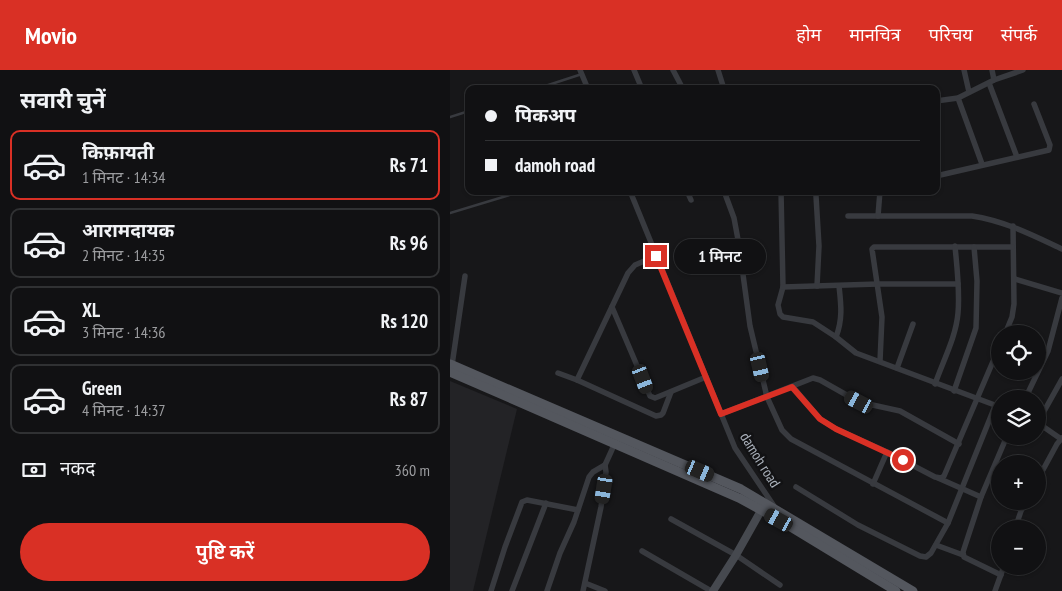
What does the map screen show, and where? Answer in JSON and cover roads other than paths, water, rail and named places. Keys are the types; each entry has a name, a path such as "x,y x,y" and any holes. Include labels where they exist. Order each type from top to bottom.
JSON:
{"main road":[{"path":"451,367 614,443 722,490 775,509 913,591"},
{"path":"451,367 741,490 779,520 896,591"}],"street":[{"path":"634,70 640,85"},
{"path":"673,70 681,85"},
{"path":"718,70 723,85"},
{"path":"964,70 969,92"},
{"path":"992,70 991,81 1017,157"},
{"path":"940,100 958,98 991,81 1023,70"},
{"path":"581,72 586,85"},
{"path":"958,98 982,164"},
{"path":"940,175 1046,151 1050,148 1034,104"},
{"name":"damoh road","path":"632,195 735,448 775,509 779,520"},
{"path":"689,195 691,200"},
{"path":"725,195 734,218 750,326 767,398 782,430 791,439 948,523"},
{"path":"781,195 783,287 778,305 780,314 813,322 856,353 874,361 880,361 935,384 991,404"},
{"path":"878,216 880,195"},
{"path":"816,196 819,246 817,286"},
{"path":"848,216 972,216 986,218 1013,226 1062,249"},
{"path":"1007,325 1013,310 1015,279 1013,274 1013,226"},
{"path":"880,361 882,317 878,284 871,252 874,246 1012,246"},
{"path":"935,384 954,333 958,314 955,246"},
{"path":"954,391 976,328 977,281 974,247"},
{"path":"577,380 631,269 642,261 656,256"},
{"path":"451,367 465,276"},
{"path":"1015,279 1062,293"},
{"path":"783,287 958,284"},
{"path":"836,337 842,316 839,286"},
{"path":"1029,390 1048,351 1062,298"},
{"path":"612,307 650,396 655,398 706,377"},
{"path":"897,368 913,324"},
{"path":"938,478 944,476 991,366"},
{"path":"558,373 659,416 666,409 671,392"},
{"path":"1046,408 1062,379"},
{"path":"721,414 767,398 807,380 820,380 859,402 900,411 959,444"},
{"path":"792,387 820,419 836,429 982,497"},
{"path":"796,487 858,525 920,556 926,556 931,553 948,523 991,420"},
{"path":"1046,428 1061,438 1046,465"},
{"path":"583,591 601,507 606,472 605,465 614,443"},
{"path":"963,555 982,497 1003,445"},
{"path":"873,484 886,452"},
{"path":"547,591 589,477 593,472 605,465"},
{"path":"491,591 519,505 522,502 528,500 578,510"},
{"path":"512,591 546,503"},
{"path":"642,551 712,591 736,555 763,506"},
{"path":"671,519 736,555 780,585"},
{"path":"936,545 963,555 991,570"},
{"path":"995,591 1001,575"},
{"path":"585,583 605,591"}],"lane":[{"path":"547,85 581,72"},
{"path":"450,117 465,112"},
{"path":"450,213 510,195"}]}
